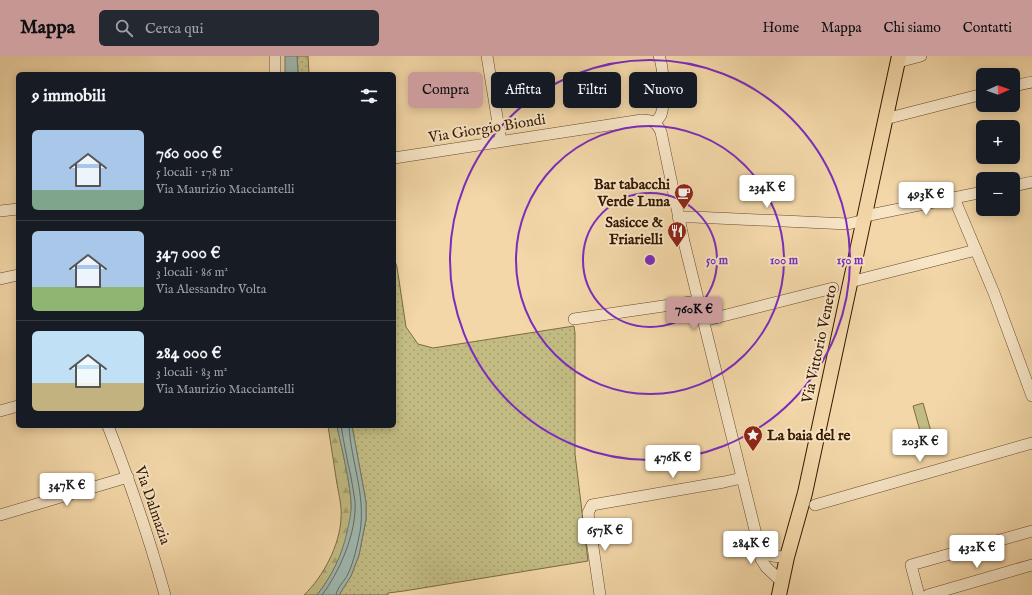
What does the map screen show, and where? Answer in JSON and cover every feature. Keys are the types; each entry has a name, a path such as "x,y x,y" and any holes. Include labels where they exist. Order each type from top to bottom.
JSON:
{"main road":[{"name":"Via Vittorio Veneto","path":"786,595 809,502 850,282 898,59"},
{"name":"Via Vittorio Veneto","path":"780,588 787,557 809,502"}],"street":[{"path":"275,56 275,72"},
{"path":"487,56 501,142"},
{"path":"659,56 662,69 662,103 660,116 655,123 661,132 678,218 761,559 780,588"},
{"path":"898,59 921,56"},
{"path":"1020,85 1032,82"},
{"path":"885,119 976,96"},
{"name":"Via Giorgio Biondi","path":"396,158 642,120 649,120 655,123"},
{"path":"1020,185 1032,182"},
{"path":"678,218 694,217 848,224 858,223 865,216 976,193"},
{"path":"954,198 994,293 1029,382 1032,396"},
{"path":"0,212 16,209"},
{"path":"850,282 976,250"},
{"path":"0,279 16,275"},
{"path":"703,320 833,288"},
{"path":"574,319 698,301"},
{"path":"0,411 16,407"},
{"name":"Via Dalmazia","path":"109,428 128,477 150,543 165,595"},
{"path":"809,502 1032,443"},
{"path":"0,515 128,477"},
{"path":"600,595 588,513 592,505 742,478"},
{"path":"755,530 767,554 770,556 787,557"},
{"path":"920,595 911,565 1032,531"},
{"path":"932,594 1032,565"}],"green space":[{"path":"297,56 308,56 309,72 298,72"},
{"path":"396,264 406,327 418,344 433,348 574,326 575,454 588,561 388,593 388,595 339,595 351,576 359,555 366,520 366,502 352,428 396,428"},
{"path":"923,403 932,435 922,438 913,406"},
{"path":"328,428 337,428 349,483 351,501 350,526 342,551 331,575 317,595 304,595 324,570 334,549 340,528 341,505"}],"water":[{"path":"285,56 297,56 298,72 285,72"},
{"path":"337,428 352,428 366,502 366,519 359,555 351,576 339,595 317,595 332,573 345,541 349,524 351,501"}],"place":[{"name":"Bar tabacchi Verde Luna","path":"684,210"},
{"name":"Sasicce & Friarielli","path":"677,248"},
{"name":"La baia del re","path":"753,452"}]}
